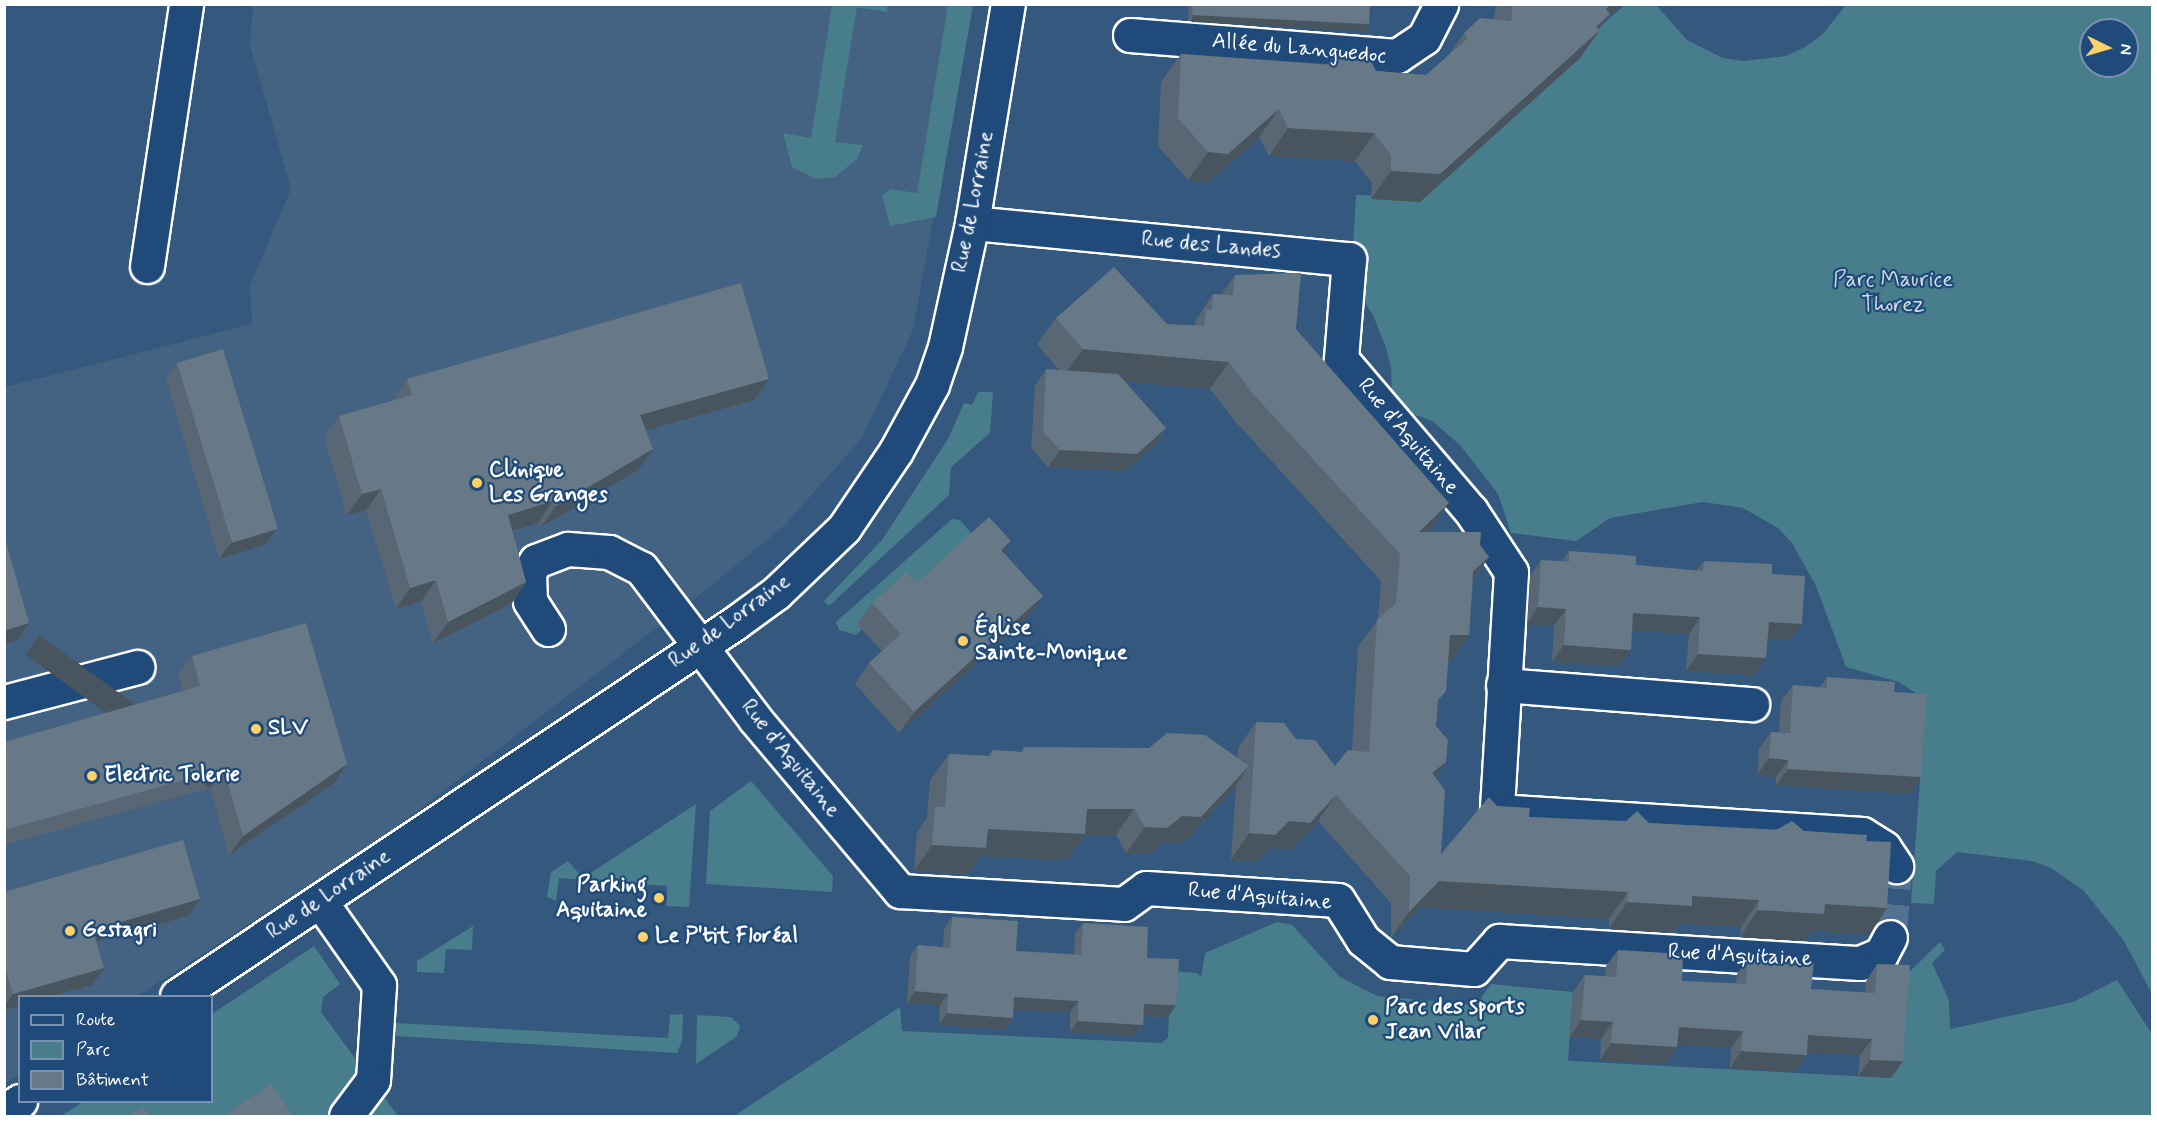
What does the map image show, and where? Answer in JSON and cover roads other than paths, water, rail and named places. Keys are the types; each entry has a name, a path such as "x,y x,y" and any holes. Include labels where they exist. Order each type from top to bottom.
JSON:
{"street":[{"path":"147,266 186,4"},
{"name":"Rue de Lorraine","path":"179,995 776,593 844,528 897,452 936,375 972,223 1008,4"},
{"name":"Allée du Languedoc","path":"1130,35 1396,56 1424,38 1441,4"},
{"name":"Rue des Landes","path":"972,223 1349,259 1341,359"},
{"name":"Rue d'Aquitaine","path":"1341,359 1471,512 1511,572 1497,811 1862,834 1884,848 1896,866"},
{"path":"548,629 530,601 529,572 536,561 568,549 609,552 641,568 700,646"},
{"name":"Rue d'Aquitaine","path":"700,646 755,719 900,891 1124,904 1146,888 1338,900 1363,940 1390,962 1474,969 1499,941 1860,963 1881,954 1890,937"},
{"path":"4,702 137,667"},
{"path":"1503,685 1752,704"},
{"path":"320,901 379,985 373,1080 346,1116"},
{"path":"4,1112 18,1102"}],"tunnel":[{"path":"1890,937 1896,866"}],"place":[{"name":"Clinique Les Granges","path":"477,483"},
{"name":"Église Sainte-Monique","path":"963,641"},
{"name":"SLV","path":"256,729"},
{"name":"Electric Tolerie","path":"92,776"},
{"name":"Parking Aquitaine","path":"659,898"},
{"name":"Gestagri","path":"70,931"},
{"name":"Le P'tit Floréal","path":"643,937"},
{"name":"Parc des sports Jean Vilar","path":"1373,1020"}],"park label":[{"name":"Parc Maurice Thorez","path":"1893,292"}]}
